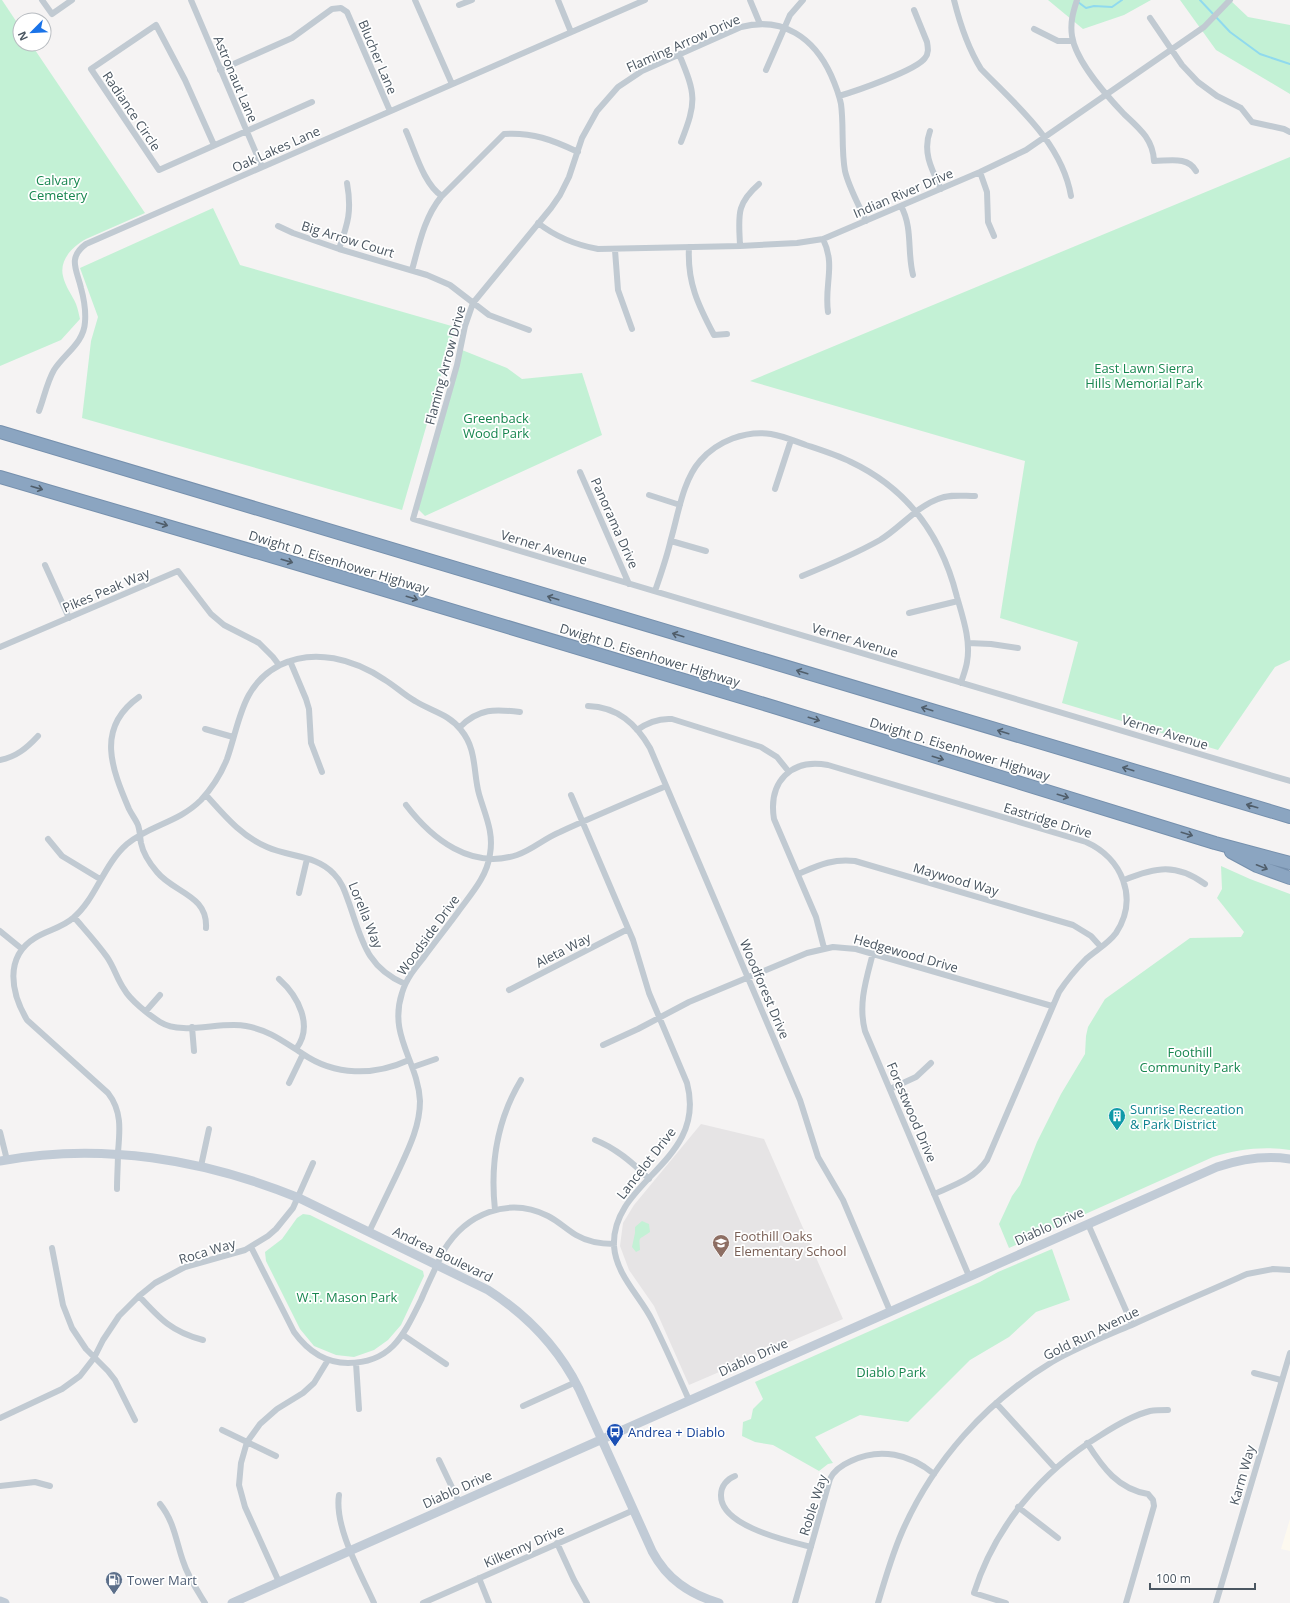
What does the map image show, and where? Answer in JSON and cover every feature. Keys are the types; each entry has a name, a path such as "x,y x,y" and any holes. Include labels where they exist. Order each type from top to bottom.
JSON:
{"highway":[{"name":"Dwight D. Eisenhower Highway","path":"0,432 1290,817"},
{"name":"Dwight D. Eisenhower Highway","path":"0,477 759,702 1214,842 1290,863"},
{"path":"1214,842 1257,866 1290,878"}],"street":[{"path":"42,0 52,14 72,0"},
{"name":"Astronaut Lane","path":"191,0 262,167"},
{"path":"415,0 452,84"},
{"path":"459,5 472,0"},
{"path":"558,0 572,32"},
{"name":"Oak Lakes Lane","path":"39,410 54,370 76,344 84,331 84,297 74,265 77,253 89,242 572,32 630,3 645,0"},
{"path":"750,0 760,24"},
{"path":"766,70 793,11 803,0"},
{"path":"954,0 962,29 975,60 981,69 1034,124 1045,138 1066,177 1071,196"},
{"path":"1077,0 1073,10 1071,26 1073,41 1080,57 1106,95 1146,136 1151,146 1154,161 1186,161 1196,172"},
{"name":"Indian River Drive","path":"538,223 554,234 576,244 598,249 615,250 798,243 823,239 1013,158 1045,138 1204,27 1223,9 1230,0"},
{"name":"Blucher Lane","path":"220,70 292,38 332,9 341,8 347,12 390,111"},
{"path":"839,96 891,77 921,62 925,58 928,48 927,42 914,10"},
{"path":"1150,18 1182,65 1198,82 1217,96 1241,108 1252,122 1290,132"},
{"name":"Flaming Arrow Drive","path":"413,519 457,365 465,326 473,302 560,195 569,177 582,138 597,110 618,87 642,71 741,27 760,24 785,28 806,40 820,54 831,75 839,96 842,108 845,171 848,182 866,221"},
{"name":"Radiance Circle","path":"214,145 185,80 156,25 91,69 159,170 214,145 246,130 312,102"},
{"path":"1034,29 1058,41 1073,41"},
{"path":"679,54 690,79 693,100 689,120 681,142"},
{"path":"406,131 428,181 433,190 442,196"},
{"path":"930,131 927,142 927,153 940,189"},
{"path":"412,270 426,222 434,206 442,196 504,134 514,133 538,136 578,152"},
{"path":"980,172 987,192 988,222 994,236"},
{"path":"339,249 350,214 350,199 347,183"},
{"path":"740,246 739,213 742,204 751,191 759,184"},
{"path":"901,206 910,229 910,255 913,275"},
{"name":"Big Arrow Court","path":"278,226 293,233 339,249 428,275 450,285 489,315 529,330"},
{"path":"823,239 830,265 827,292 828,312"},
{"path":"689,247 688,268 696,297 714,335 727,334"},
{"path":"615,250 618,290 632,329"},
{"path":"655,591 671,541 680,505 692,475 700,461 721,444 745,435 771,434 791,440 840,457 866,470 890,486 927,526 943,555 958,601 968,643 967,662 961,683"},
{"path":"775,489 791,440"},
{"name":"Panorama Drive","path":"580,472 629,584"},
{"path":"649,495 680,505"},
{"path":"802,576 862,551 938,499 949,496 975,496"},
{"name":"Verner Avenue","path":"413,519 1290,780"},
{"path":"671,541 706,551"},
{"path":"44,565 69,618"},
{"name":"Pikes Peak Way","path":"0,647 178,571 206,608 224,626 259,643 274,657 279,665"},
{"path":"909,613 958,601"},
{"path":"968,643 991,644 1018,648"},
{"path":"117,1189 120,1121 114,1102 108,1093 30,1024 22,1010 15,992 13,977 15,962 22,949 38,936 61,926 74,917 83,907 119,852 140,835 179,817 206,795 224,766 240,714 248,695 262,678 279,665 309,657 320,657 334,658 360,666 386,681 413,700 447,716 460,727 471,717 491,710 520,712"},
{"path":"290,661 306,698 309,709 311,743 322,772"},
{"path":"139,697 127,707 121,715 112,736 112,764 138,826 141,845 156,871 171,886 193,898 200,905 206,918 206,928"},
{"name":"Woodforest Drive","path":"588,706 602,706 615,712 637,730 650,748 800,1100 818,1158 843,1200 890,1311"},
{"path":"637,730 653,721 672,719 761,747 777,757 789,772"},
{"name":"Woodside Drive","path":"368,1232 410,1147 417,1128 420,1097 413,1067 400,1037 398,1021 399,1005 405,984 478,886 486,872 490,859 490,830 480,796 474,757 469,742 460,727"},
{"path":"205,729 233,737"},
{"path":"0,760 12,757 22,752 38,736"},
{"name":"Eastridge Drive","path":"824,948 816,917 774,819 772,809 776,788 782,779 789,772 807,764 818,763 828,765 1086,842 1096,846 1112,859 1124,880 1126,903 1124,913 1116,932 1101,948 1077,969 1059,992 987,1160 978,1172 970,1178 934,1194"},
{"path":"406,804 424,826 445,843 470,855 482,859 490,859 517,855 582,822 666,786"},
{"name":"Lorella Way","path":"206,795 230,821 248,837 268,848 321,864 334,874 344,888 364,946 370,956 381,970 390,977 405,984"},
{"name":"Lancelot Drive","path":"571,795 628,929 640,960 649,993 687,1083 691,1105 687,1128 682,1138 628,1203 619,1218 614,1244 619,1268 652,1320 689,1400"},
{"path":"48,840 66,859 100,879"},
{"path":"299,893 307,859"},
{"name":"Maywood Way","path":"798,874 826,862 837,860 854,861 1073,925 1091,936 1101,948"},
{"path":"1124,880 1151,870 1165,868 1188,874 1206,884"},
{"path":"74,917 107,957 128,995 160,1022 169,1026 179,1028 224,1025 246,1026 277,1036 315,1061 330,1067 357,1072 378,1071 410,1060"},
{"name":"Aleta Way","path":"509,990 628,929"},
{"path":"0,932 22,949"},
{"name":"Hedgewood Drive","path":"603,1045 690,1002 748,977 807,953 824,948 839,946 873,953 1052,1006"},
{"name":"Forestwood Drive","path":"873,953 862,1001 865,1031 969,1276"},
{"path":"279,979 295,998 304,1021 303,1036 296,1049"},
{"path":"146,1011 160,995"},
{"path":"192,1027 194,1051"},
{"path":"289,1083 303,1054"},
{"path":"413,1067 436,1059"},
{"path":"890,1089 916,1077 931,1063"},
{"path":"495,1210 493,1177 497,1143 508,1104 522,1080"},
{"path":"201,1166 209,1129"},
{"path":"0,1132 4,1161"},
{"path":"595,1140 604,1143 623,1156 648,1179"},
{"name":"Andrea Boulevard","path":"4,1161 71,1154 118,1154 151,1157 201,1166 237,1175 299,1198 488,1290 516,1309 532,1324 565,1364 576,1382 657,1559 668,1575 687,1590 705,1599 719,1603"},
{"name":"Diablo Drive","path":"232,1603 1216,1167 1235,1161 1261,1157 1290,1159"},
{"name":"Roca Way","path":"0,1418 39,1401 72,1383 88,1368 119,1316 139,1296 155,1283 185,1267 202,1261 235,1254 260,1243 287,1217 299,1198 313,1163"},
{"path":"251,1248 294,1332 309,1349 328,1360 340,1363 356,1363 368,1361 383,1354 403,1335 444,1250 457,1232 474,1219 495,1210 514,1208 536,1211 556,1220 576,1235 585,1239 594,1242 614,1244"},
{"path":"1088,1224 1132,1324"},
{"path":"52,1248 63,1305 67,1317 79,1339 94,1358 115,1380 135,1420"},
{"name":"Gold Run Avenue","path":"878,1603 890,1563 902,1533 919,1498 934,1474 964,1435 996,1403 1020,1383 1052,1362 1075,1350 1251,1273 1273,1269 1290,1270"},
{"path":"139,1296 165,1324 186,1335 203,1340"},
{"path":"403,1335 446,1364"},
{"name":"Karm Way","path":"1216,1603 1290,1353"},
{"path":"279,1582 244,1507 241,1496 239,1474 241,1462 253,1433 268,1416 296,1399 314,1383 328,1360"},
{"path":"356,1363 360,1409"},
{"path":"1254,1373 1281,1380"},
{"path":"524,1406 576,1382"},
{"path":"996,1403 1055,1468"},
{"path":"1006,1603 974,1593 994,1546 1018,1507 1055,1468 1087,1443 1117,1426 1150,1411 1168,1410"},
{"path":"222,1430 276,1456"},
{"path":"1087,1443 1097,1458 1119,1483 1138,1492 1148,1494 1153,1500 1154,1506 1126,1603"},
{"name":"Roble Way","path":"795,1603 833,1473 847,1462 876,1453 896,1454 916,1461 934,1474"},
{"path":"439,1460 459,1502"},
{"path":"735,1476 724,1484 721,1493 722,1502 740,1522 760,1532 811,1547"},
{"path":"0,1486 35,1482 50,1486"},
{"path":"339,1496 338,1518 340,1526 374,1603"},
{"path":"160,1504 173,1525 187,1571 205,1603"},
{"path":"1018,1507 1058,1538"},
{"name":"Kilkenny Drive","path":"423,1603 634,1510"},
{"path":"557,1543 574,1580 587,1603"},
{"path":"479,1578 489,1603"},
{"path":"0,1601 5,1603"}],"shaded area":[{"name":"Foothill Oaks Elementary School","path":"701,1124 764,1139 843,1319 689,1385 654,1306 629,1270 620,1246 623,1223 634,1205"},
{"path":"1290,1519 1290,1551 1281,1549"}],"green space":[{"name":"Calvary Cemetery","path":"0,0 2,0 12,15 12,52 36,52 145,213 86,239 76,245 65,259 62,270 64,280 76,304 80,319 61,340 0,366"},
{"path":"1048,0 1151,0 1124,15 1083,29"},
{"path":"1180,0 1230,0 1248,17 1290,25 1290,94 1216,50"},
{"name":"East Lawn Sierra Hills Memorial Park","path":"1290,157 1290,660 1275,667 1218,750 1062,703 1078,642 1000,618 1025,461 750,381"},
{"path":"213,208 240,265 455,327 402,510 82,418 91,341 98,317 80,268"},
{"name":"Greenback Wood Park","path":"462,350 507,368 522,379 582,373 602,435 425,516 417,508"},
{"name":"Foothill Community Park","path":"1221,866 1290,894 1290,1150 1271,1148 1251,1149 1213,1157 1009,1248 999,1224 1012,1196 1020,1185 1037,1142 1061,1094 1085,1054 1088,1027 1105,999 1190,938 1241,937 1244,932 1217,898 1222,889"},
{"name":"W.T. Mason Park","path":"303,1214 310,1215 423,1271 424,1276 401,1325 388,1340 374,1350 354,1357 336,1355 314,1346 300,1329 266,1261 265,1252 282,1239 297,1218"},
{"path":"642,1221 649,1224 650,1232 640,1239 640,1250 636,1252 632,1247 635,1227"},
{"name":"Diablo Park","path":"1052,1249 1070,1300 1036,1312 1009,1337 970,1360 908,1422 860,1415 815,1437 833,1463 828,1464 819,1471 773,1445 755,1442 742,1436 743,1422 751,1419 753,1409 763,1399 755,1382"}],"waterway":[{"path":"1078,2 1086,8 1094,6 1112,7 1122,0"},
{"path":"1200,0 1230,32 1260,54 1290,64"}],"place":[{"name":"Sunrise Recreation & Park District","path":"1117,1131"},
{"name":"Foothill Oaks Elementary School","path":"721,1258"},
{"name":"Andrea + Diablo","path":"615,1447"},
{"name":"Tower Mart","path":"114,1595"}]}
